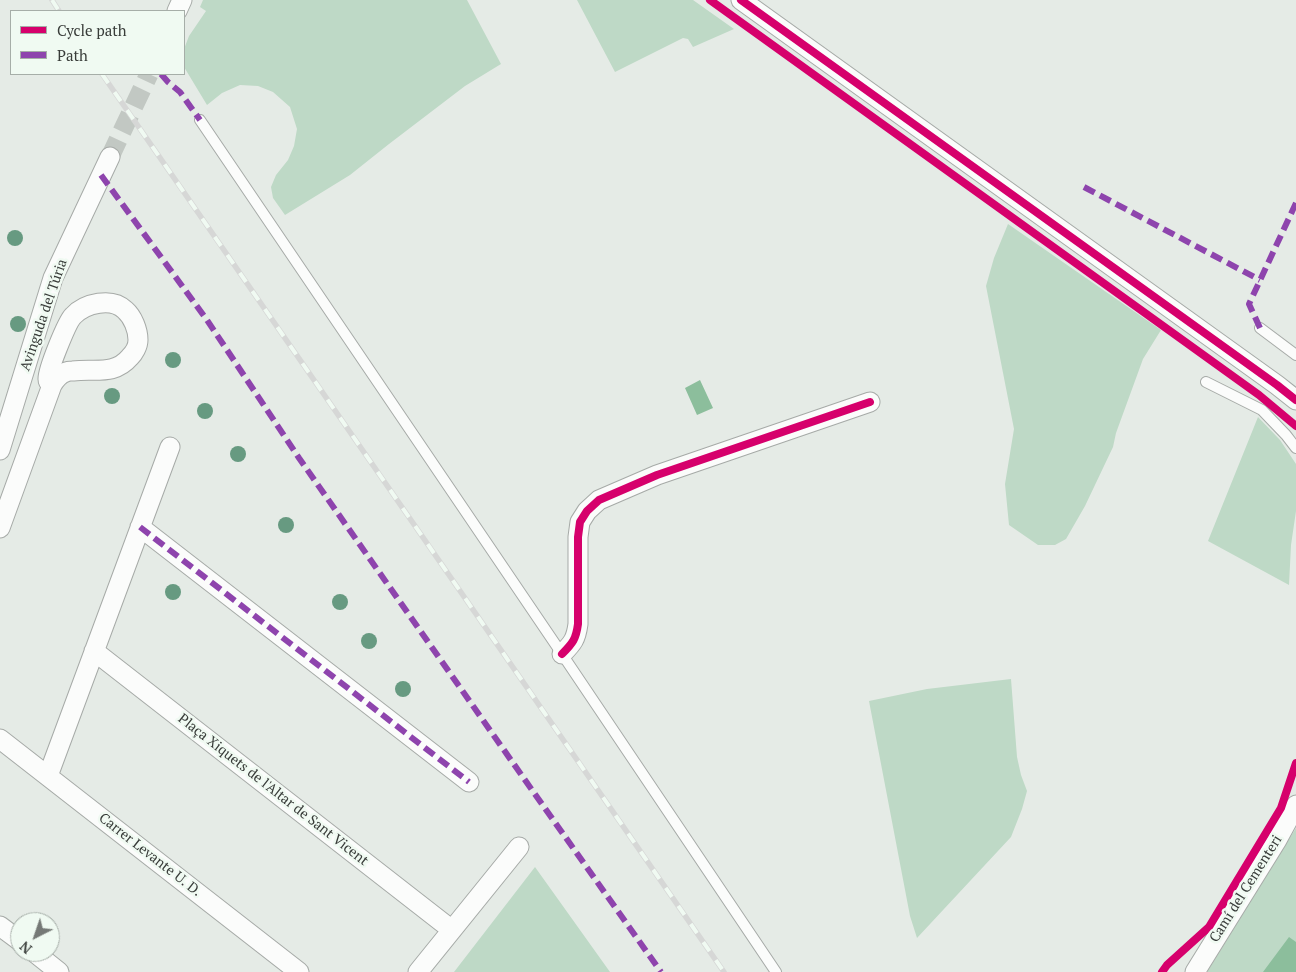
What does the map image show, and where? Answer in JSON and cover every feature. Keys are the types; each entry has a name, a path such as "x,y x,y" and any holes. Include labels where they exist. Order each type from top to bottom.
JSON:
{"street":[{"path":"741,0 1296,400"},
{"name":"Avinguda del Túria","path":"0,450 53,278 110,157"},
{"path":"0,528 52,385 56,379 66,372 112,369 124,364 132,355 138,344 138,333 133,320 126,310 118,304 107,302 90,306 73,316 67,325 50,370 48,379 52,385"},
{"path":"562,654 572,645 578,624 578,537 580,522 587,511 599,500 657,475 870,402"},
{"path":"48,776 170,447"},
{"path":"140,528 469,782"},
{"name":"Plaça Xiquets de l'Altar de Sant Vicent","path":"94,651 452,930"},
{"name":"Carrer Levante U. D.","path":"0,739 299,972"},
{"name":"Camí del Cementeri","path":"1195,972 1277,840 1296,805"},
{"path":"418,972 519,847"},
{"path":"0,926 10,934"},
{"path":"46,962 59,972"}],"lane":[{"path":"200,120 776,972"},
{"path":"1260,328 1296,355"},
{"path":"1206,382 1262,410 1296,448"}],"shaded area":[{"path":"203,0 467,0 501,64 465,86 350,175 285,215 273,198 271,187 276,175 288,160 294,146 297,129 290,107 273,92 258,86 240,85 222,93 207,105 185,69 185,46 189,36 206,11 200,7"},
{"path":"577,0 693,0 734,29 693,47 688,39 683,38 615,72"},
{"path":"1008,224 1161,330 1143,359 1116,433 1113,447 1085,506 1066,539 1055,545 1038,545 1009,525 1005,484 1014,429 986,286 994,258"},
{"path":"700,380 713,408 697,415 685,388"},
{"path":"1258,417 1280,440 1296,464 1296,511 1291,545 1289,585 1208,541"},
{"path":"1011,679 1017,757 1027,791 1022,809 1011,837 917,938 910,916 869,701 927,689"},
{"path":"1296,828 1296,972 1207,972"},
{"path":"535,867 610,972 454,972"},
{"path":"1289,937 1296,942 1296,972 1263,972"}],"tunnel":[{"path":"110,157 149,75"}],"railway":[{"path":"52,0 58,10"},
{"path":"103,75 724,972"}],"marked path":[{"path":"162,75 180,92 200,120"},
{"path":"101,175 207,320 299,458 661,972"},
{"path":"1084,187 1260,280"},
{"path":"1260,328 1249,304 1296,203"},
{"path":"140,527 469,782"}],"cycle path":[{"path":"710,0 1259,395 1296,426"},
{"path":"741,0 1296,400"},
{"path":"562,654 573,640 578,624 578,537 580,522 587,511 599,500 657,475 870,402"},
{"path":"1162,972 1167,965 1209,927 1281,808 1296,763"}]}
